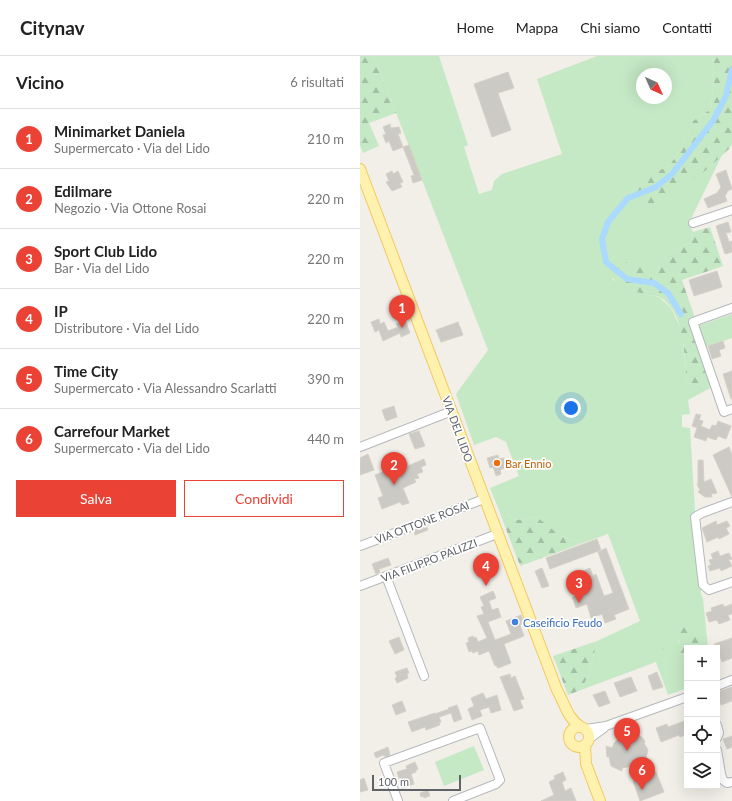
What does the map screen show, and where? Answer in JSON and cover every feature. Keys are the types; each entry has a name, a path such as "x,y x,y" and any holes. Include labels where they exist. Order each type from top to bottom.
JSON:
{"main road":[{"name":"VIA DEL LIDO","path":"360,169 557,690 569,717 583,737 586,764 600,801"},
{"name":"VIA DEL LIDO","path":"557,690 560,709 568,725 570,734 574,728 583,737"}],"street":[{"path":"693,223 732,210"},
{"path":"732,308 693,322 724,412 732,409"},
{"path":"360,447 452,411"},
{"name":"VIA OTTONE ROSAI","path":"360,546 484,499"},
{"path":"732,502 695,517 702,586 709,590 732,582"},
{"name":"VIA FILIPPO PALIZZI","path":"360,586 497,534"},
{"path":"386,576 424,676"},
{"path":"720,685 732,680"},
{"path":"583,737 606,726 684,698"},
{"path":"398,801 384,763 480,728 500,780 496,784 453,801"},
{"path":"718,753 722,778 727,783 732,782"}],"green space":[{"path":"360,56 374,56 396,113 369,123 379,146 363,153 360,145"},
{"path":"374,56 439,56 468,145 464,147 479,194 492,190 494,181 502,174 562,154 537,79 597,56 712,56 714,77 711,109 693,121 681,149 669,166 634,182 705,171 722,155 689,223 693,232 691,242 671,251 658,267 632,267 625,261 612,279 632,290 659,297 671,308 682,331 687,383 712,387 688,400 690,414 682,415 682,427 690,428 695,511 693,519 708,645 695,645 680,639 678,643 679,654 684,653 684,689 668,695 656,662 581,690 589,674 597,641 640,621 608,534 580,544 558,534 537,517 517,520 498,508 490,488 519,476 506,442 496,437 474,445 456,394 488,350"},
{"path":"712,56 732,56 732,144 729,149 705,171 649,209 633,182 669,166 681,149 693,121 711,109 714,77"},
{"path":"710,227 723,266 682,280 695,318 688,321 712,387 687,383 682,336 675,313 669,304 658,296 643,294 631,290 616,281 608,273 612,257 625,261 632,267 658,267 671,251 691,242 693,232"},
{"path":"732,314 732,338 698,349 688,320 695,318 698,326"},
{"path":"498,508 517,520 537,517 558,534 580,544 520,566"},
{"path":"676,627 696,628 700,645 684,645 684,653 679,654 662,649 666,643 679,643 680,639 674,635 673,630"},
{"path":"597,641 589,674 581,690 568,695 553,656"},
{"path":"474,746 484,770 444,786 435,762"}],"building":[{"path":"508,72 514,88 498,93 511,130 492,137 474,84"},
{"path":"390,124 391,128 399,127 401,133 398,134 403,147 393,151 389,141 386,143 383,135 386,134 383,127"},
{"path":"409,145 422,180 413,183 411,176 414,175 403,147"},
{"path":"726,170 732,189 728,191 725,196 727,201 708,208 704,199 717,193 721,187 716,174"},
{"path":"392,171 393,174 398,171 403,182 400,183 402,187 392,191 386,182 389,181 386,174"},
{"path":"728,222 731,232 726,233 729,242 732,241 732,252 725,254 716,226"},
{"path":"717,271 722,287 694,296 689,280"},
{"path":"379,319 380,324 384,322 388,331 398,327 396,324 405,320 410,333 401,337 400,333 383,341 379,330 375,332 371,322"},
{"path":"458,322 463,335 441,342 436,330"},
{"path":"723,341 725,348 719,350 721,356 712,359 708,346"},
{"path":"732,371 732,399 731,399 723,374"},
{"path":"394,406 397,417 386,421 382,410"},
{"path":"696,414 701,415 699,420 703,421 701,426 710,430 712,425 716,426 718,421 731,426 726,439 718,436 716,440 707,437 706,441 694,437 697,428 692,426"},
{"path":"419,431 425,446 415,449 409,434"},
{"path":"729,447 732,455 732,497 713,455"},
{"path":"368,454 374,470 360,475 360,458"},
{"name":"Bar Ennio","path":"498,455 499,459 504,458 507,467 500,470 501,474 496,476 493,467 490,468 487,458"},
{"path":"424,459 426,465 421,467 423,472 417,474 419,478 414,479 416,482 403,488 409,503 402,505 400,502 382,509 378,498 383,496 375,475 407,462 408,466"},
{"path":"698,460 703,460 704,482 711,479 717,493 711,494 712,497 705,497 698,492 700,490 697,484"},
{"path":"716,521 717,525 727,521 730,526 726,528 729,534 719,539 718,537 707,542 702,528"},
{"path":"427,527 428,530 415,535 414,531"},
{"path":"597,539 601,550 550,569 546,558"},
{"path":"606,548 629,609 614,615 616,619 605,623 602,614 591,618 587,604 576,608 572,597 577,596 570,576 590,568 593,576 596,574 604,596 613,593 598,552"},
{"path":"718,551 720,556 729,553 732,559 729,560 732,566 721,571 720,568 710,571 708,566 711,565 709,560 713,559 711,554"},
{"path":"388,558 391,565 379,569 380,572 376,574 372,564"},
{"path":"542,568 549,586 542,588 535,571"},
{"path":"493,591 496,598 489,601 492,610 498,608 501,617 488,622 495,640 511,634 506,621 521,615 524,623 520,625 524,636 504,644 511,663 498,668 496,665 495,666 489,651 479,655 478,651 473,653 472,651 469,652 466,643 469,642 468,638 473,636 474,638 476,637 478,642 487,638 477,616 484,614 481,607 484,606 480,597"},
{"path":"723,604 724,607 732,604 732,614 728,615 730,620 719,624 717,620 709,622 706,613 712,611 711,608"},
{"path":"399,637 404,650 395,654 389,641"},
{"path":"732,638 732,658 722,662 720,656 720,645 714,644"},
{"path":"407,668 409,673 407,674 408,678 397,683 395,672"},
{"path":"657,672 663,687 653,690 648,676"},
{"path":"510,674 511,678 515,676 524,699 520,700 523,708 514,711 500,677"},
{"path":"631,677 637,691 620,697 614,683"},
{"path":"732,687 732,701 721,705 720,691"},
{"path":"605,691 610,703 599,707 593,695"},
{"path":"483,693 486,699 497,695 501,710 491,713 489,707 480,710 482,716 472,720 468,709 474,706 471,698"},
{"path":"402,701 406,711 396,715 392,705"},
{"path":"457,705 462,719 454,722 451,713 439,717 441,722 439,723 440,725 426,730 425,727 412,732 408,722 435,714"},
{"path":"684,721 684,735 680,737 679,735 661,742 656,728 667,724 668,727"},
{"path":"636,734 643,738 648,750 646,758 640,763 633,762 628,767 622,768 622,771 611,766 609,757 607,757 606,746 612,748 617,740 627,738 627,735"},
{"path":"732,736 732,747 727,749 723,739"},
{"path":"388,747 390,755 386,757 383,755 376,758 374,753"},
{"path":"415,762 418,769 416,772 411,774 414,784 402,788 397,772 407,769 406,766"},
{"path":"563,772 566,780 562,782 565,791 571,788 576,801 541,801 554,795 549,782 555,779 554,776"},
{"path":"656,772 664,792 640,801 633,781"},
{"path":"364,778 368,790 360,792 360,780"},
{"path":"428,790 430,796 424,798 423,796 421,797 420,793"}],"waterway":[{"path":"681,314 668,293 654,283 627,279 606,262 602,239 608,222 628,198 656,187 672,174 713,121 726,96 732,69"}],"place":[{"name":"Minimarket Daniela","path":"402,328"},
{"name":"Bar Ennio","path":"497,463"},
{"name":"Edilmare","path":"394,485"},
{"name":"IP","path":"486,586"},
{"name":"Sport Club Lido","path":"579,603"},
{"name":"Caseificio Feudo","path":"515,622"},
{"name":"Time City","path":"627,751"},
{"name":"Carrefour Market","path":"642,790"}]}
